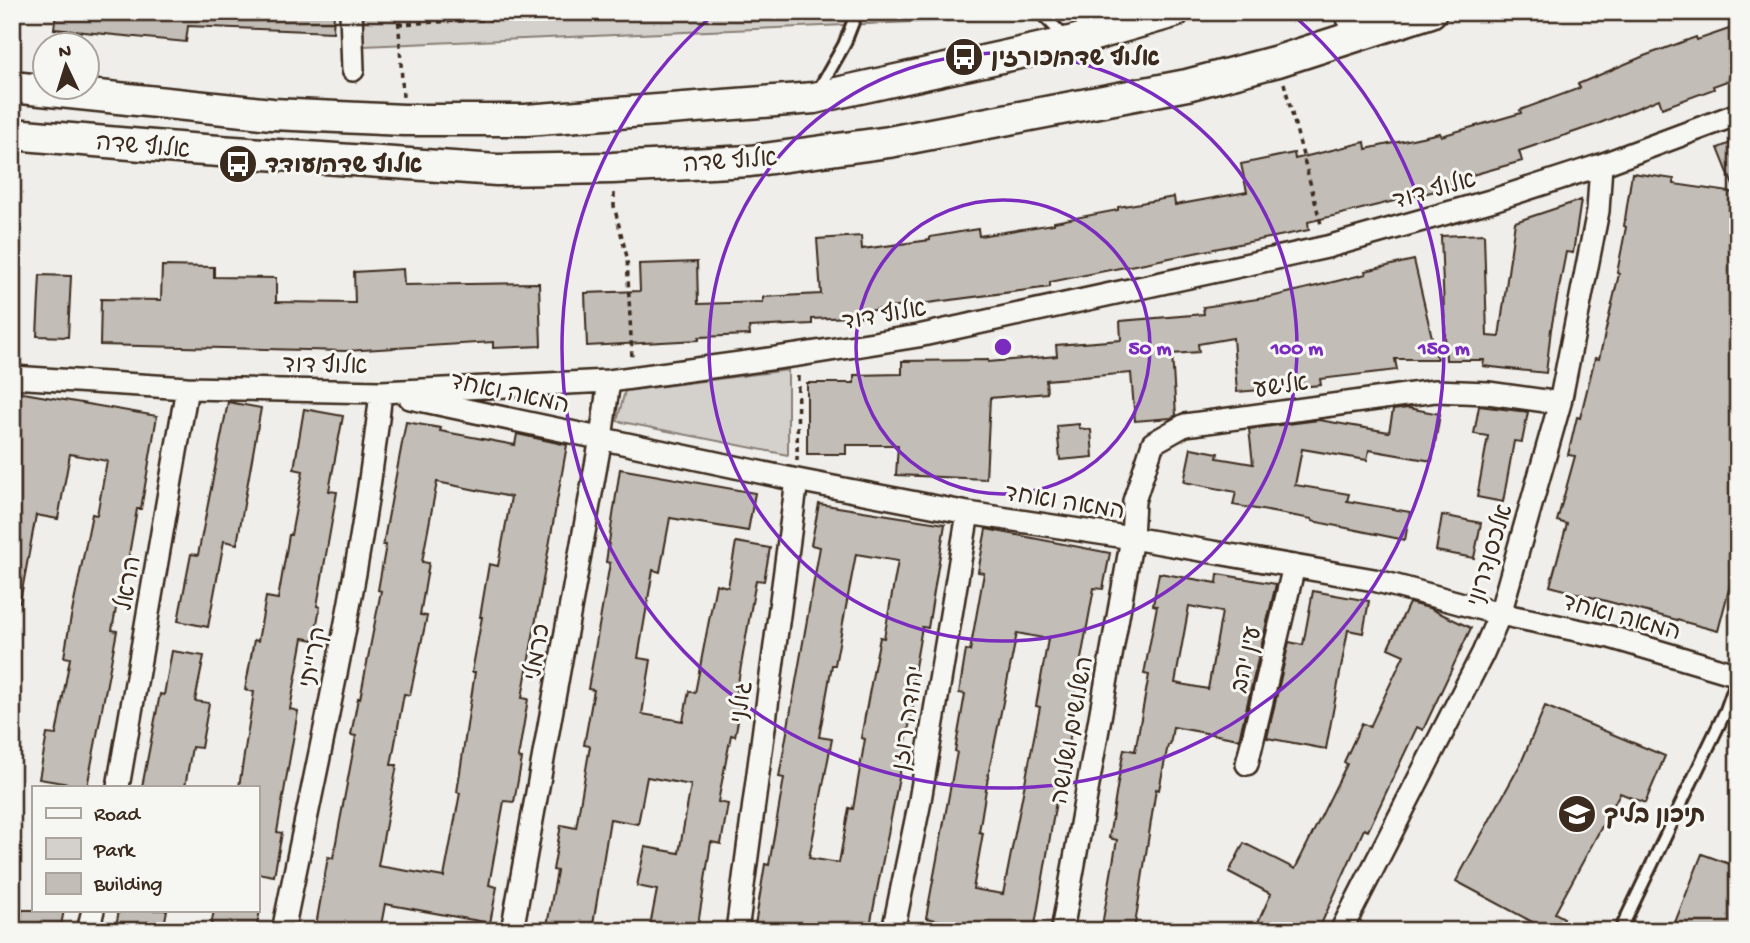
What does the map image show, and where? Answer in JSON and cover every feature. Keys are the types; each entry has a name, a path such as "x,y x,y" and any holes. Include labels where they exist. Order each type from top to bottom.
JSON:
{"main road":[{"name":"אלוף שדה","path":"12,88 272,114 404,120 526,120 814,98 1070,42 1174,12"},
{"name":"אלוף שדה","path":"12,134 484,169 612,168 750,161 889,142 1187,85 1278,61 1354,20 1431,12"}],"street":[{"path":"351,12 353,70"},
{"name":"אלוף דוד","path":"12,377 187,388 381,392 609,381 798,355 918,336 1327,247 1490,201 1601,165 1738,114"},
{"name":"אלכסנדרוני","path":"1341,931 1483,653 1500,614 1560,403 1598,211 1601,165"},
{"name":"כרמלי","path":"512,931 601,439 609,381"},
{"name":"הראל","path":"118,786 187,388"},
{"name":"אלישע","path":"1132,538 1134,501 1153,443 1185,425 1435,391 1488,393 1560,403"},
{"name":"המאה ואחד","path":"381,392 797,480 968,513 1374,580 1500,614 1611,637 1738,676"},
{"name":"קרייתי","path":"283,931 358,560 381,392"},
{"name":"גולני","path":"737,931 797,480"},
{"name":"יהודה רוזן","path":"893,931 919,807 968,513"},
{"name":"השלושים ושלושה","path":"1062,931 1132,538"},
{"name":"עין יהב","path":"1247,764 1294,566"},
{"path":"88,931 93,912"}],"lane":[{"path":"814,98 844,45 857,12"},
{"path":"1041,12 1070,42"},
{"path":"1620,931 1726,710 1738,676"}],"path":[{"path":"398,12 404,120"},
{"path":"398,24 635,12"},
{"path":"1278,61 1327,247"},
{"path":"612,168 614,206 627,257 633,378"},
{"path":"797,480 798,355"}],"green space":[{"path":"360,12 1026,12 1027,17 364,46"},
{"path":"788,370 788,455 617,421 625,391"}],"building":[{"path":"56,12 334,12 333,32 188,26 186,42 54,29"},
{"path":"1738,26 1738,77 1713,86 1714,89 1662,108 1659,99 1519,151 1522,161 1451,181 1452,187 1308,222 1309,230 1050,282 1050,287 866,311 867,316 812,319 812,324 749,327 750,335 587,346 585,293 640,291 639,264 697,262 698,304 763,302 763,297 821,294 817,239 861,236 862,249 930,240 930,237 978,229 979,236 1054,224 1118,210 1118,207 1174,197 1175,205 1247,192 1241,164 1294,153 1295,159 1365,142 1366,149 1440,133 1441,136 1521,113 1520,110 1580,88 1578,84 1644,56 1696,37 1697,40"},
{"path":"1738,140 1738,255 1730,293 1738,294 1738,567 1735,566 1718,631 1550,586 1567,524 1557,521 1575,456 1568,455 1595,358 1599,359 1619,274 1617,273 1632,173 1674,179 1674,184 1736,193 1718,148"},
{"path":"1581,200 1573,253 1566,252 1551,329 1546,373 1483,366 1484,360 1446,360 1441,236 1484,234 1487,336 1499,337 1515,222"},
{"path":"1414,260 1437,359 1395,359 1397,370 1320,379 1321,385 1237,392 1233,338 1198,344 1199,352 1172,354 1176,415 1171,418 1135,421 1131,373 1046,380 1047,393 990,398 986,479 896,475 898,445 846,445 846,454 807,454 807,383 854,383 854,375 902,374 902,361 988,362 1057,356 1056,345 1121,340 1120,321 1204,314 1203,307 1271,297"},
{"path":"162,266 214,267 214,277 276,278 276,302 355,303 354,272 403,269 404,285 539,283 541,346 493,348 493,342 346,351 100,345 101,299 161,300"},
{"path":"40,275 71,276 68,337 37,336"},
{"path":"12,391 157,416 141,509 137,509 127,566 124,566 112,630 117,631 87,786 39,779 47,734 56,735 70,658 64,657 70,622 92,514 97,515 107,461 70,454 58,519 36,515 20,602 12,602"},
{"path":"228,402 261,408 237,544 224,541 208,627 178,621 191,554 198,555"},
{"path":"1479,406 1528,412 1522,442 1514,441 1503,502 1477,497 1488,436 1474,434"},
{"path":"1408,408 1440,414 1432,461 1369,450 1367,460 1302,449 1295,485 1349,494 1347,501 1410,512 1405,540 1233,505 1236,492 1184,482 1191,448 1218,453 1217,458 1253,464 1249,429 1319,420 1389,432 1393,410"},
{"path":"304,409 343,416 329,491 337,492 317,606 320,607 314,640 303,638 290,709 298,711 277,832 282,833 274,876 259,873 259,786 239,786 254,692 245,690 254,640 258,641 266,597 278,599 303,471 294,469"},
{"path":"406,422 515,445 517,434 567,445 522,698 528,699 518,758 522,759 514,802 504,801 489,885 497,887 490,923 385,904 380,931 315,931 328,857 333,858 356,736 351,735 381,591 378,590 386,545 383,545","holes":["437,482 511,497 498,566 489,564 472,672 475,672 457,792 460,793 444,877 378,866 397,765 391,765 404,694 410,695 427,616 420,615 429,563 422,562"]},
{"path":"1079,424 1079,428 1091,430 1093,457 1060,460 1057,426"},
{"path":"620,469 755,493 748,531 670,518 660,572 653,570 638,658 651,660 642,714 683,721 689,691 695,693 716,584 728,587 736,542 770,548 764,581 756,580 735,700 742,701 735,736 731,735 718,802 728,804 721,844 711,842 697,931 649,931 657,890 637,886 645,847 679,853 691,785 647,777 638,824 610,819 592,931 546,931 557,871 553,870 561,825 576,828 590,746 584,745 594,690 588,689 610,563 606,562"},
{"path":"819,504 945,524 928,628 922,627 909,701 914,701 869,931 754,931 784,778 779,777 820,547 811,545","holes":["856,554 898,561 861,738 865,739 853,809 849,808 839,863 809,858 832,739 819,737"]},
{"path":"1442,515 1481,523 1474,558 1436,551"},
{"path":"986,529 1110,553 1103,589 1094,588 1069,725 1072,725 1064,773 1061,772 1034,931 994,931 926,918 957,752 955,751 965,694 959,693 966,650 970,651 984,573 978,572","holes":["1017,633 1048,639 1036,706 1040,707 1003,894 973,889 983,833 979,832 989,771"]},
{"path":"1159,573 1217,583 1218,574 1276,584 1239,739 1173,727 1159,790 1156,789 1134,931 1101,931 1117,840 1109,838 1124,749 1135,751 1149,675 1144,674 1157,606 1153,605","holes":["1189,606 1222,612 1208,689 1175,683"]},
{"path":"1313,591 1369,601 1363,633 1348,630 1326,749 1267,738 1289,642 1303,645"},
{"path":"1409,603 1429,608 1471,628 1423,730 1417,727 1368,831 1364,829 1318,931 1277,931 1258,922 1271,894 1229,872 1244,843 1295,869 1347,764 1344,762 1362,723 1370,727 1404,655 1388,648"},
{"path":"172,651 204,656 195,701 209,703 201,748 192,747 185,786 142,786 160,694 164,695"},
{"path":"1545,706 1665,756 1645,803 1620,793 1555,913 1564,918 1557,931 1549,931 1456,881 1521,763"},
{"path":"1702,854 1738,867 1738,931 1688,931 1674,925"},
{"path":"22,910 64,912 60,931 18,931"},
{"path":"260,910 256,931 210,931 214,912"},
{"path":"119,912 167,912 163,931 115,931"}],"place":[{"name":"אלוף שדה/כורזין","path":"964,57"},
{"name":"אלוף שדה/עודד","path":"238,164"},
{"name":"תיכון בליך","path":"1577,814"}]}
